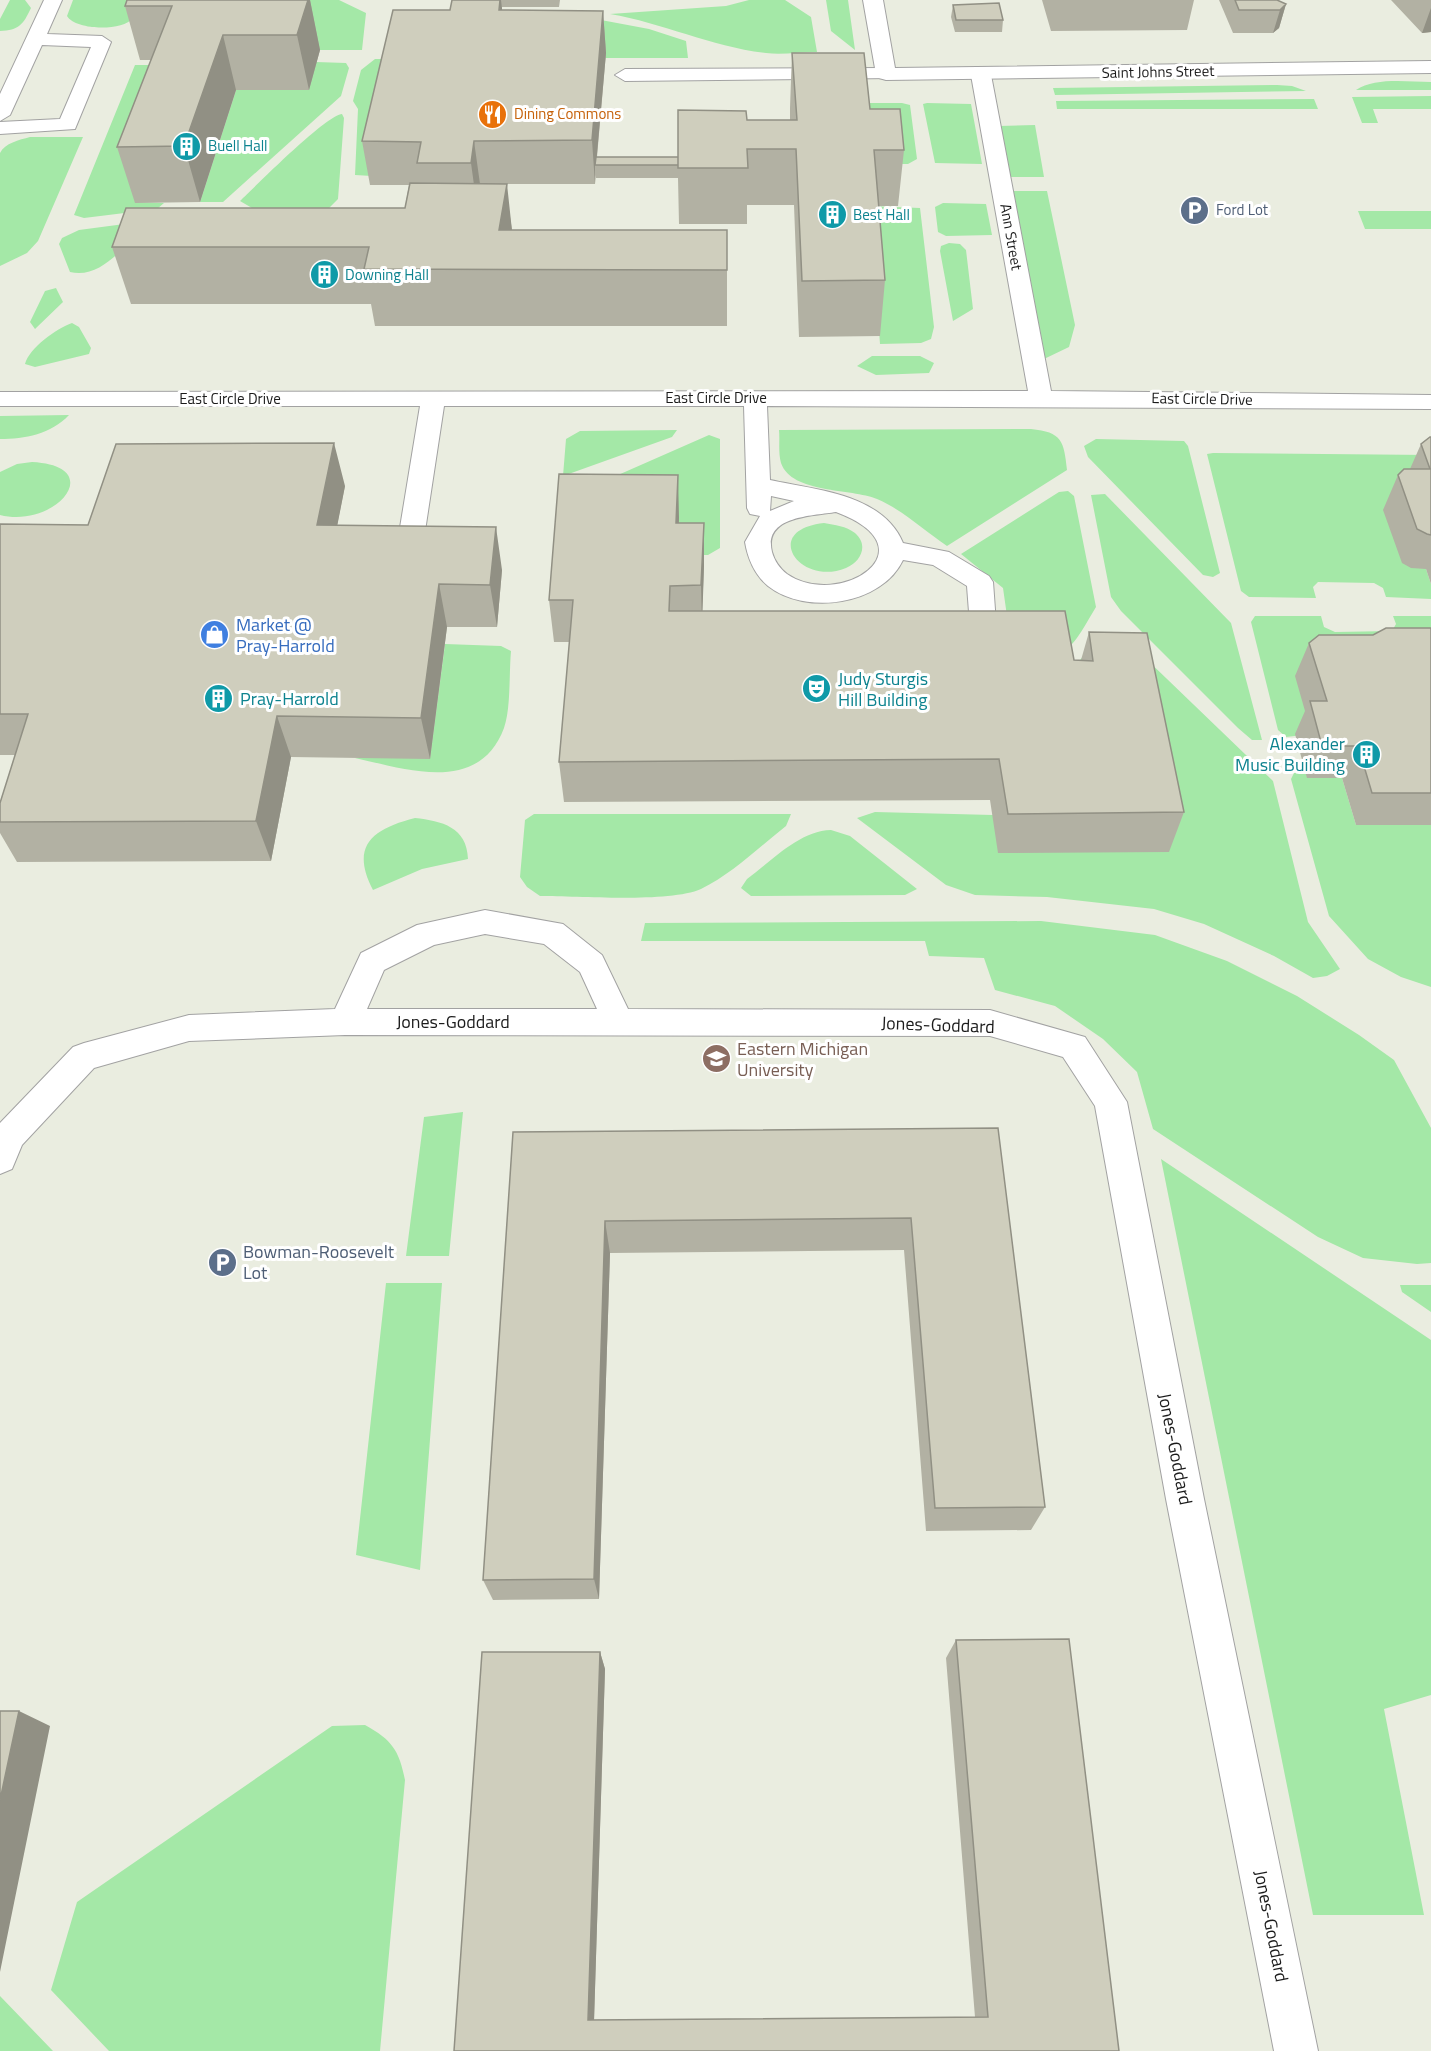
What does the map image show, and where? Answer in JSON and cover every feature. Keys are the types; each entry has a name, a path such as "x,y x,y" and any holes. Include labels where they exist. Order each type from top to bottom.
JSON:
{"street":[{"path":"873,0 886,74"},
{"name":"Saint Johns Street","path":"886,74 981,75 1431,68"}],"lane":[{"path":"0,115 52,0"},
{"path":"0,128 68,125 102,42 35,39"},
{"path":"625,75 886,74"},
{"name":"Ann Street","path":"981,75 1041,398"},
{"path":"755,398 759,486 756,552 761,563 773,577 792,588 814,594 833,594 856,590 876,579 888,566 892,550 888,534 880,524 864,513 759,486"},
{"name":"East Circle Drive","path":"0,399 1041,398 1431,402"},
{"path":"407,564 433,399"},
{"path":"758,536 766,523 781,512 812,504 835,504"},
{"path":"892,550 940,558 980,582 985,651"},
{"path":"345,1022 372,962 428,934 485,922 552,933 591,963 619,1023"},
{"name":"Jones-Goddard","path":"0,1159 9,1136 84,1057 189,1028 345,1022 990,1023 1074,1047 1111,1102 1185,1499 1296,2051"}],"green space":[{"path":"10,0 25,0 31,8 20,26 0,31 0,19"},
{"path":"73,0 141,0 137,12 127,23 99,28 79,24 67,16"},
{"path":"297,0 339,0 366,13 362,50 282,50"},
{"path":"749,0 785,0 811,17 817,52 772,54 746,50 610,14 726,6"},
{"path":"826,0 848,0 855,50 831,31"},
{"path":"601,20 649,29 686,41 688,58 605,58"},
{"path":"375,59 398,59 372,176 355,175 358,109 353,101 361,70"},
{"path":"316,62 346,63 349,68 341,96 223,202 200,202 236,90 308,90"},
{"path":"135,65 185,65 135,202 164,203 157,209 84,218 74,215"},
{"path":"1431,82 1431,90 1356,90 1372,83"},
{"path":"1292,86 1306,91 1055,95 1053,88"},
{"path":"1431,96 1431,109 1373,109 1378,123 1362,123 1352,97"},
{"path":"1314,99 1318,109 1057,109 1056,101"},
{"path":"838,103 910,105 917,159 908,164 894,164"},
{"path":"923,104 971,104 982,164 935,163"},
{"path":"342,114 344,118 338,199 329,208 252,208 240,201 321,126"},
{"path":"1035,125 1044,177 1010,177 999,126"},
{"path":"30,137 83,137 38,241 27,253 0,266 0,153 9,144"},
{"path":"1012,191 1047,191 1075,325 1069,347 1044,359"},
{"path":"943,203 986,204 992,235 946,236 938,232 935,207"},
{"path":"870,206 920,208 934,327 931,339 921,343 880,344"},
{"path":"1358,211 1431,211 1431,229 1365,229"},
{"path":"132,223 140,233 117,255 90,271 70,272 59,244 62,238 79,230"},
{"path":"949,243 960,244 966,250 973,309 953,321 940,251 941,246"},
{"path":"56,288 63,302 35,329 30,322 45,291"},
{"path":"72,323 79,327 91,348 89,354 35,367 25,364 32,351 44,339"},
{"path":"872,356 920,356 934,363 929,373 876,375 857,366"},
{"path":"69,415 46,431 19,438 0,439 0,416"},
{"path":"1031,429 1049,433 1060,440 1067,470 947,546 904,514 877,499 809,485 797,480 787,473 781,463 780,455 779,430"},
{"path":"677,430 672,437 563,476 566,439 580,431"},
{"path":"709,435 720,439 720,548 708,555 678,555 679,518 568,497"},
{"path":"1096,439 1184,441 1188,446 1220,573 1213,577 1203,575 1088,457 1084,446"},
{"path":"1207,454 1431,455 1426,569 1431,584 1431,599 1386,597 1383,588 1374,583 1318,582 1313,587 1316,598 1249,597 1241,591"},
{"path":"32,462 55,466 67,474 70,484 66,495 55,505 39,513 20,517 0,515 0,472 17,464"},
{"path":"1068,491 1074,496 1096,607 1070,646 1055,651 1010,637 1003,588 961,554 1059,492"},
{"path":"1105,494 1231,623 1262,740 1252,740 1238,728 1121,611 1111,597 1091,495"},
{"path":"824,523 840,526 855,533 862,543 861,553 856,562 846,568 829,572 814,570 802,564 794,555 791,545 794,536 805,528"},
{"path":"1255,616 1321,616 1324,627 1335,632 1392,631 1396,624 1393,616 1431,616 1431,662 1312,734 1286,737 1278,730 1251,622"},
{"path":"445,644 501,646 511,651 506,720 493,749 477,762 459,770 439,772 418,771 355,758 430,758"},
{"path":"1091,647 1140,653 1273,781 1308,922 1340,969 1327,976 1313,978 1274,956 1204,924 1154,909 1047,897 975,895 946,885 857,818 875,812 993,815 1077,674 1080,660"},
{"path":"1306,770 1342,778 1356,825 1431,825 1431,987 1401,977 1368,959 1329,916 1291,779 1294,773"},
{"path":"534,814 791,814 786,826 734,868 701,889 668,896 623,898 540,896 527,887 520,877 525,820"},
{"path":"415,818 435,821 458,833 467,848 468,859 422,869 373,890 366,875 364,862 369,842 387,828"},
{"path":"831,830 850,836 917,889 905,895 751,896 741,888 747,879 797,841 808,835"},
{"path":"1041,921 1155,935 1227,961 1297,996 1394,1060 1431,1128 1431,1263 1417,1264 1363,1258 1318,1237 1153,1129 1137,1072 1103,1039 1055,1006 995,990 984,958 929,956 925,941 641,941 645,923"},
{"path":"463,1112 449,1256 406,1256 424,1117"},
{"path":"1161,1159 1431,1340 1431,1695 1384,1709 1424,1915 1313,1915"},
{"path":"386,1283 442,1283 420,1570 356,1555"},
{"path":"1400,1285 1431,1285 1431,1312 1402,1292"},
{"path":"365,1725 382,1736 393,1747 405,1780 380,2051 109,2051 51,1990 77,1902 332,1726"},
{"path":"0,1996 53,2051 0,2051"}],"building":[{"path":"127,0 308,0 297,35 223,35 184,146 117,147 172,6 125,6"},
{"name":"Dining Commons","path":"452,0 500,0 499,10 603,11 592,140 474,141 471,163 417,163 421,142 362,141 393,10 450,10"},
{"path":"1235,0 1277,0 1286,4 1280,10 1239,10"},
{"path":"999,3 1003,20 956,20 953,5"},
{"path":"792,53 864,53 870,109 900,109 904,150 874,150 885,280 802,281 796,149 747,149 748,168 678,168 678,110 746,111 747,120 797,120"},
{"path":"596,157 678,157 678,165 595,165"},
{"path":"410,183 507,184 499,230 727,230 727,270 364,269 369,247 112,247 126,208 405,208"},
{"path":"1430,437 1431,535 1417,529 1398,475 1404,469 1430,469 1421,444"},
{"name":"Pray-Harrold","path":"334,443 317,525 496,527 490,585 439,584 421,718 277,716 256,821 0,822 0,803 28,714 0,714 0,524 88,525 116,444"},
{"name":"Judy Sturgis Hill Building","path":"559,474 678,475 676,523 704,523 701,585 670,586 669,611 1065,611 1074,660 1093,661 1089,632 1147,633 1184,812 1008,814 999,759 559,762 573,600 549,600"},
{"name":"Alexander Music Building","path":"1386,628 1431,628 1431,793 1372,793 1358,746 1322,746 1310,701 1327,701 1309,643 1319,635 1373,635"},
{"path":"998,1128 1045,1507 935,1508 911,1218 605,1221 594,1579 483,1580 513,1132"},
{"path":"1069,1639 1119,2051 454,2051 482,1652 600,1652 588,2020 988,2017 956,1640"},
{"path":"0,1711 19,1711 0,1800"}],"place":[{"name":"Dining Commons","path":"493,114"},
{"name":"Buell Hall","path":"187,146"},
{"name":"Ford Lot","path":"1195,210"},
{"name":"Best Hall","path":"832,215"},
{"name":"Downing Hall","path":"324,275"},
{"name":"Market @ Pray-Harrold","path":"215,635"},
{"name":"Judy Sturgis Hill Building","path":"817,689"},
{"name":"Pray-Harrold","path":"219,699"},
{"name":"Alexander Music Building","path":"1366,754"},
{"name":"Eastern Michigan University","path":"716,1059"},
{"name":"Bowman-Roosevelt Lot","path":"222,1262"}]}
